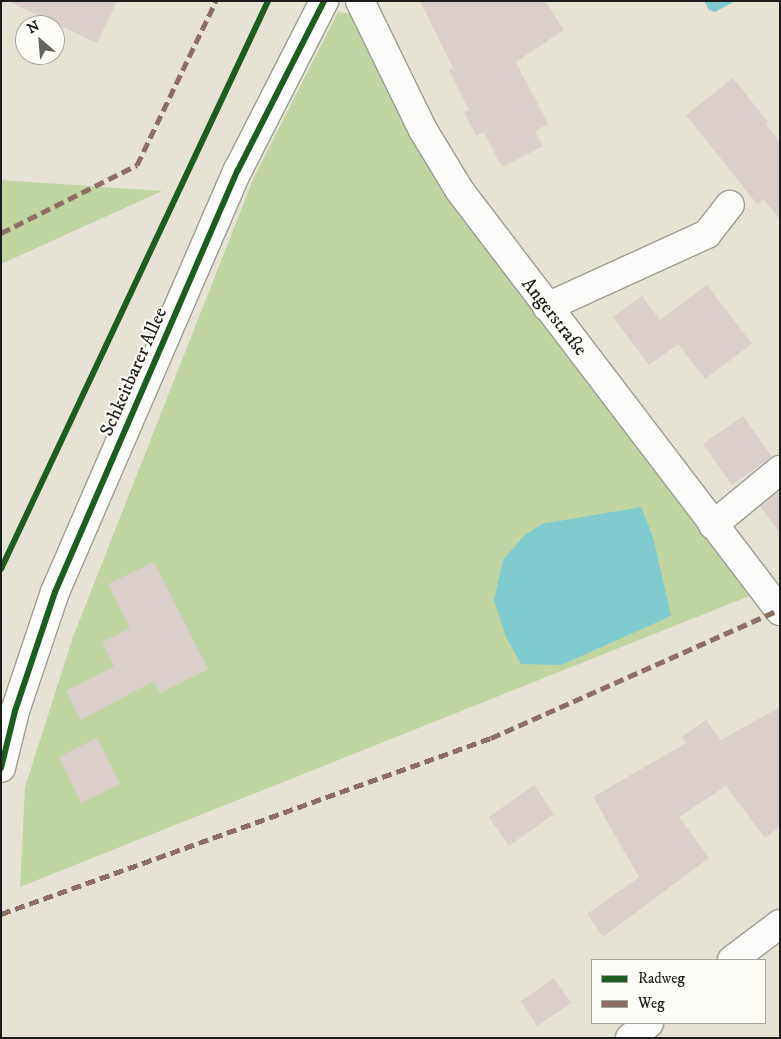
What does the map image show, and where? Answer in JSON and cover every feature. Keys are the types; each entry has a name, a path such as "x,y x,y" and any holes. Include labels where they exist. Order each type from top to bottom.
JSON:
{"street":[{"name":"Schkeitbarer Allee","path":"1,768 15,711 55,592 238,170 324,1"},
{"name":"Angerstraße","path":"360,1 423,130 460,191 780,612"},
{"path":"547,307 707,234 730,205"},
{"path":"713,525 780,470"},
{"path":"733,959 780,924"},
{"path":"758,959 780,943"},
{"path":"630,1038 648,1024"}],"green space":[{"path":"338,12 353,14 752,595 20,887 25,787 73,637 254,177"},
{"path":"1,180 162,191 1,264"}],"water":[{"path":"704,1 735,1 715,12 709,10"},
{"path":"641,507 653,537 671,616 561,665 521,664 506,637 494,600 503,560 525,535 542,524"}],"building":[{"path":"8,1 117,1 97,43 65,28 65,15 38,15"},
{"path":"420,1 545,1 564,30 516,62 548,124 535,131 543,146 502,167 484,132 476,136 464,112 469,110 449,70 453,68"},
{"path":"733,78 768,122 766,124 780,143 780,220 764,199 757,204 686,115"},
{"path":"707,285 752,344 705,379 678,344 649,365 613,317 642,296 660,320"},
{"path":"743,416 772,457 732,485 703,444"},
{"path":"780,490 780,533 760,506"},
{"path":"154,562 208,669 160,693 154,681 81,720 66,691 114,666 102,642 130,628 108,584"},
{"path":"780,707 780,827 765,838 726,786 679,817 709,858 603,937 587,914 639,877 593,797 686,743 682,737 706,720 721,740"},
{"path":"97,738 120,784 81,803 59,757"},
{"path":"534,785 554,814 509,846 489,817"},
{"path":"554,978 571,1003 537,1026 521,1001"}],"marked path":[{"path":"1,233 137,165 216,1"},
{"path":"1,914 491,738 779,610"}],"cycle path":[{"path":"1,569 268,1"},
{"path":"1,768 15,711 55,592 238,170 324,1"}]}
